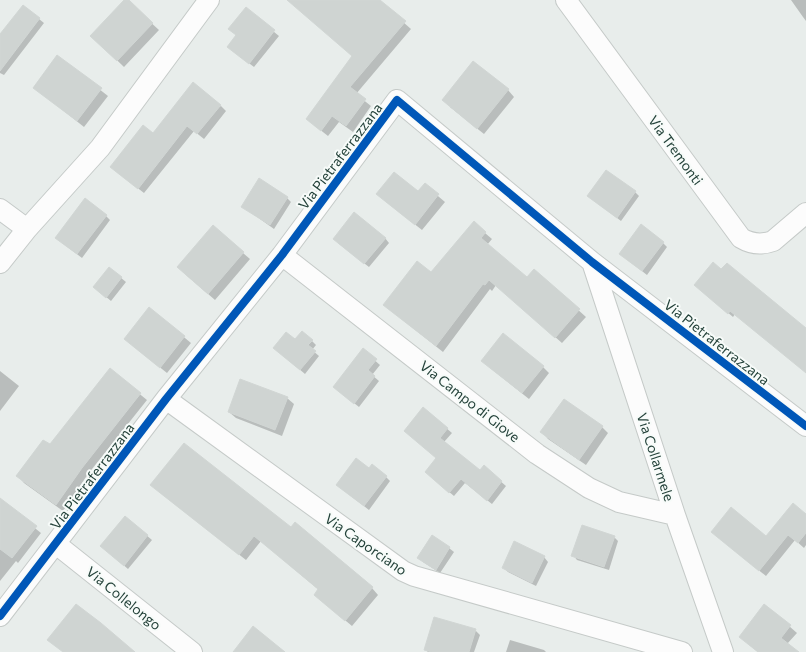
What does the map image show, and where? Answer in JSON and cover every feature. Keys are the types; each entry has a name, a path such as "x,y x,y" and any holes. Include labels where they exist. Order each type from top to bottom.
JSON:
{"street":[{"path":"0,262 100,148 209,0"},
{"name":"Via Tremonti","path":"566,0 741,238 750,243 773,241 806,213"},
{"name":"Via Pietraferrazzana","path":"0,616 166,399 282,255 397,100 592,262 806,426"},
{"path":"0,209 27,229"},
{"name":"Via Campo di Giove","path":"282,255 537,454 604,496 619,502 675,515"},
{"name":"Via Collarmele","path":"592,262 675,515 723,652"},
{"name":"Via Caporciano","path":"166,399 403,571 682,652"},
{"name":"Via Collelongo","path":"56,544 192,652"}],"building":[{"path":"124,0 129,0 153,23 117,61 90,36"},
{"path":"287,0 380,0 406,21 350,87 366,99 346,126 332,116 321,131 306,119 352,56"},
{"path":"23,5 40,18 0,71 0,34"},
{"path":"246,7 275,30 249,64 227,47 236,35 228,29"},
{"path":"57,55 102,88 77,121 33,88"},
{"path":"473,61 509,89 477,129 442,100"},
{"path":"193,82 221,105 197,134 187,126 138,189 110,167 143,125 153,133"},
{"path":"606,170 636,191 617,218 587,196"},
{"path":"394,172 418,191 425,183 439,194 415,225 376,194"},
{"path":"259,178 288,197 270,225 241,207"},
{"path":"85,198 107,215 77,254 55,238"},
{"path":"354,212 386,238 364,264 333,239"},
{"path":"474,221 486,232 481,238 527,277 534,269 580,309 555,338 489,280 485,285 483,284 436,346 383,305 417,261 431,272"},
{"path":"641,224 664,242 642,271 619,254"},
{"path":"213,225 244,252 208,294 177,267"},
{"path":"713,262 721,269 727,263 806,328 806,373 730,311 728,314 694,285"},
{"path":"109,267 122,277 106,298 93,287"},
{"path":"149,307 185,336 160,368 124,339"},
{"path":"302,331 313,340 308,345 316,351 300,370 273,348 286,332 295,339"},
{"path":"503,333 544,366 522,393 481,361"},
{"path":"363,348 377,359 368,370 375,376 354,404 333,387"},
{"path":"110,368 141,393 82,468 56,505 16,476 43,440 50,444"},
{"path":"240,379 288,397 275,430 228,412"},
{"path":"564,399 603,426 579,460 540,432"},
{"path":"423,407 448,428 440,438 480,470 484,465 502,481 487,501 461,479 449,493 425,472 436,458 404,431"},
{"path":"184,443 291,527 295,522 373,587 345,621 314,595 318,589 254,536 239,555 150,485"},
{"path":"356,458 369,468 372,464 387,476 364,506 336,485"},
{"path":"0,498 37,526 12,558 0,549"},
{"path":"793,503 806,514 806,533 798,543 788,535 759,571 711,532 731,507 766,536"},
{"path":"125,516 148,535 124,566 100,546"},
{"path":"582,525 615,536 604,567 571,556"},
{"path":"432,535 450,547 436,570 417,558"},
{"path":"514,541 545,556 532,583 502,568"},
{"path":"76,604 135,652 63,652 47,640"},
{"path":"764,604 791,625 781,638 799,652 758,652 739,637"},
{"path":"434,617 476,629 469,652 432,652 424,650"},
{"path":"253,626 285,652 233,652"}],"cycle path":[{"path":"0,616 166,399 282,255 397,100 592,262 806,426"}]}
